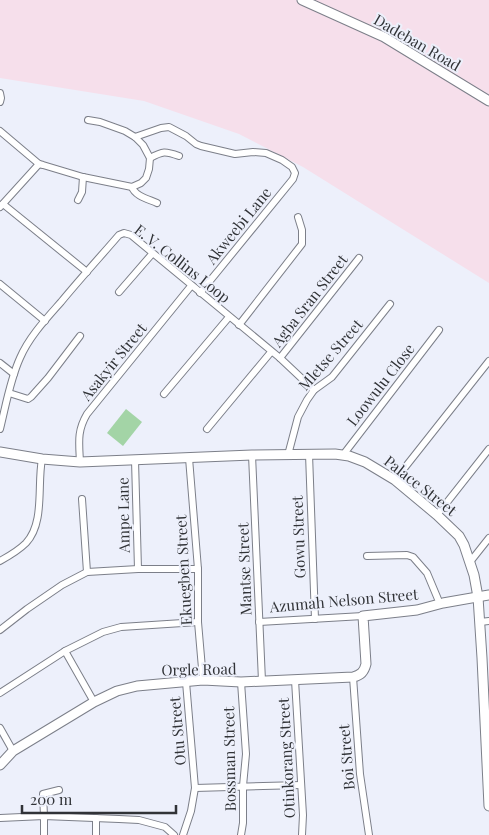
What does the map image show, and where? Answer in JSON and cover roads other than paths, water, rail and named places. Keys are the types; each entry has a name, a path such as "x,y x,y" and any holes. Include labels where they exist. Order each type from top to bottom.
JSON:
{"street":[{"name":"Dadeban Road","path":"302,0 384,37 489,101"},
{"path":"0,93 0,102"},
{"path":"0,131 39,164 83,177 132,187 141,183 146,178 150,158 143,145 135,137 114,126 88,120"},
{"name":"Akweebi Lane","path":"135,137 169,127 196,144 209,149 217,149 235,154 266,153 292,167 295,173 200,293"},
{"path":"150,158 163,152 178,156"},
{"path":"39,164 1,206 87,272"},
{"path":"78,200 82,192 83,177"},
{"path":"132,187 132,190 138,195 157,202"},
{"path":"239,326 302,244 302,230 298,217"},
{"name":"E. V. Collins Loop","path":"0,429 14,374 20,357 28,344 87,272 119,235 124,232 280,358 314,390"},
{"path":"119,292 152,254"},
{"name":"Agba Sran Street","path":"280,358 359,258"},
{"path":"0,284 45,321"},
{"name":"Asakyir Street","path":"80,462 78,436 84,419 191,286"},
{"name":"Mletse Street","path":"288,455 298,417 314,390 332,377 390,304"},
{"path":"164,394 229,317"},
{"name":"Loowulu Close","path":"343,455 439,330"},
{"path":"9,394 28,399 31,398 80,336"},
{"path":"207,428 272,352"},
{"path":"395,480 489,361"},
{"path":"0,363 14,374"},
{"path":"437,515 489,449"},
{"name":"Palace Street","path":"0,452 42,459 80,462 252,455 343,455 366,462 395,480 437,515 461,539 476,581 484,621 489,806"},
{"name":"Gowu Street","path":"309,454 315,619"},
{"name":"Mantse Street","path":"252,455 262,681"},
{"name":"Ekuegben Street","path":"189,458 198,569 198,622 203,680"},
{"path":"0,562 26,543 35,530 42,459"},
{"name":"Ampe Lane","path":"135,460 138,569"},
{"path":"82,499 87,572"},
{"path":"470,562 489,538"},
{"path":"367,556 412,556 429,575 440,604"},
{"path":"0,630 62,585 87,572 138,569 198,569"},
{"name":"Azumah Nelson Street","path":"259,622 363,616 417,610 489,596"},
{"path":"353,677 361,674 366,664 363,616"},
{"path":"0,694 65,651 103,632 121,627 198,622"},
{"path":"65,651 94,702"},
{"name":"Orgle Road","path":"0,765 13,751 94,702 117,691 137,686 203,680 241,682 353,677"},
{"name":"Boi Street","path":"353,677 360,774 369,835"},
{"name":"Otinkorang Street","path":"295,680 303,815 302,835"},
{"name":"Otu Street","path":"183,835 192,811 196,788 186,682"},
{"name":"Bossman Street","path":"241,682 246,754 241,835"},
{"path":"0,728 13,751"},
{"path":"196,788 301,785"},
{"path":"44,835 43,794 60,790"},
{"path":"0,818 44,816 139,820 165,827 174,835"},
{"path":"96,818 96,835"}]}
